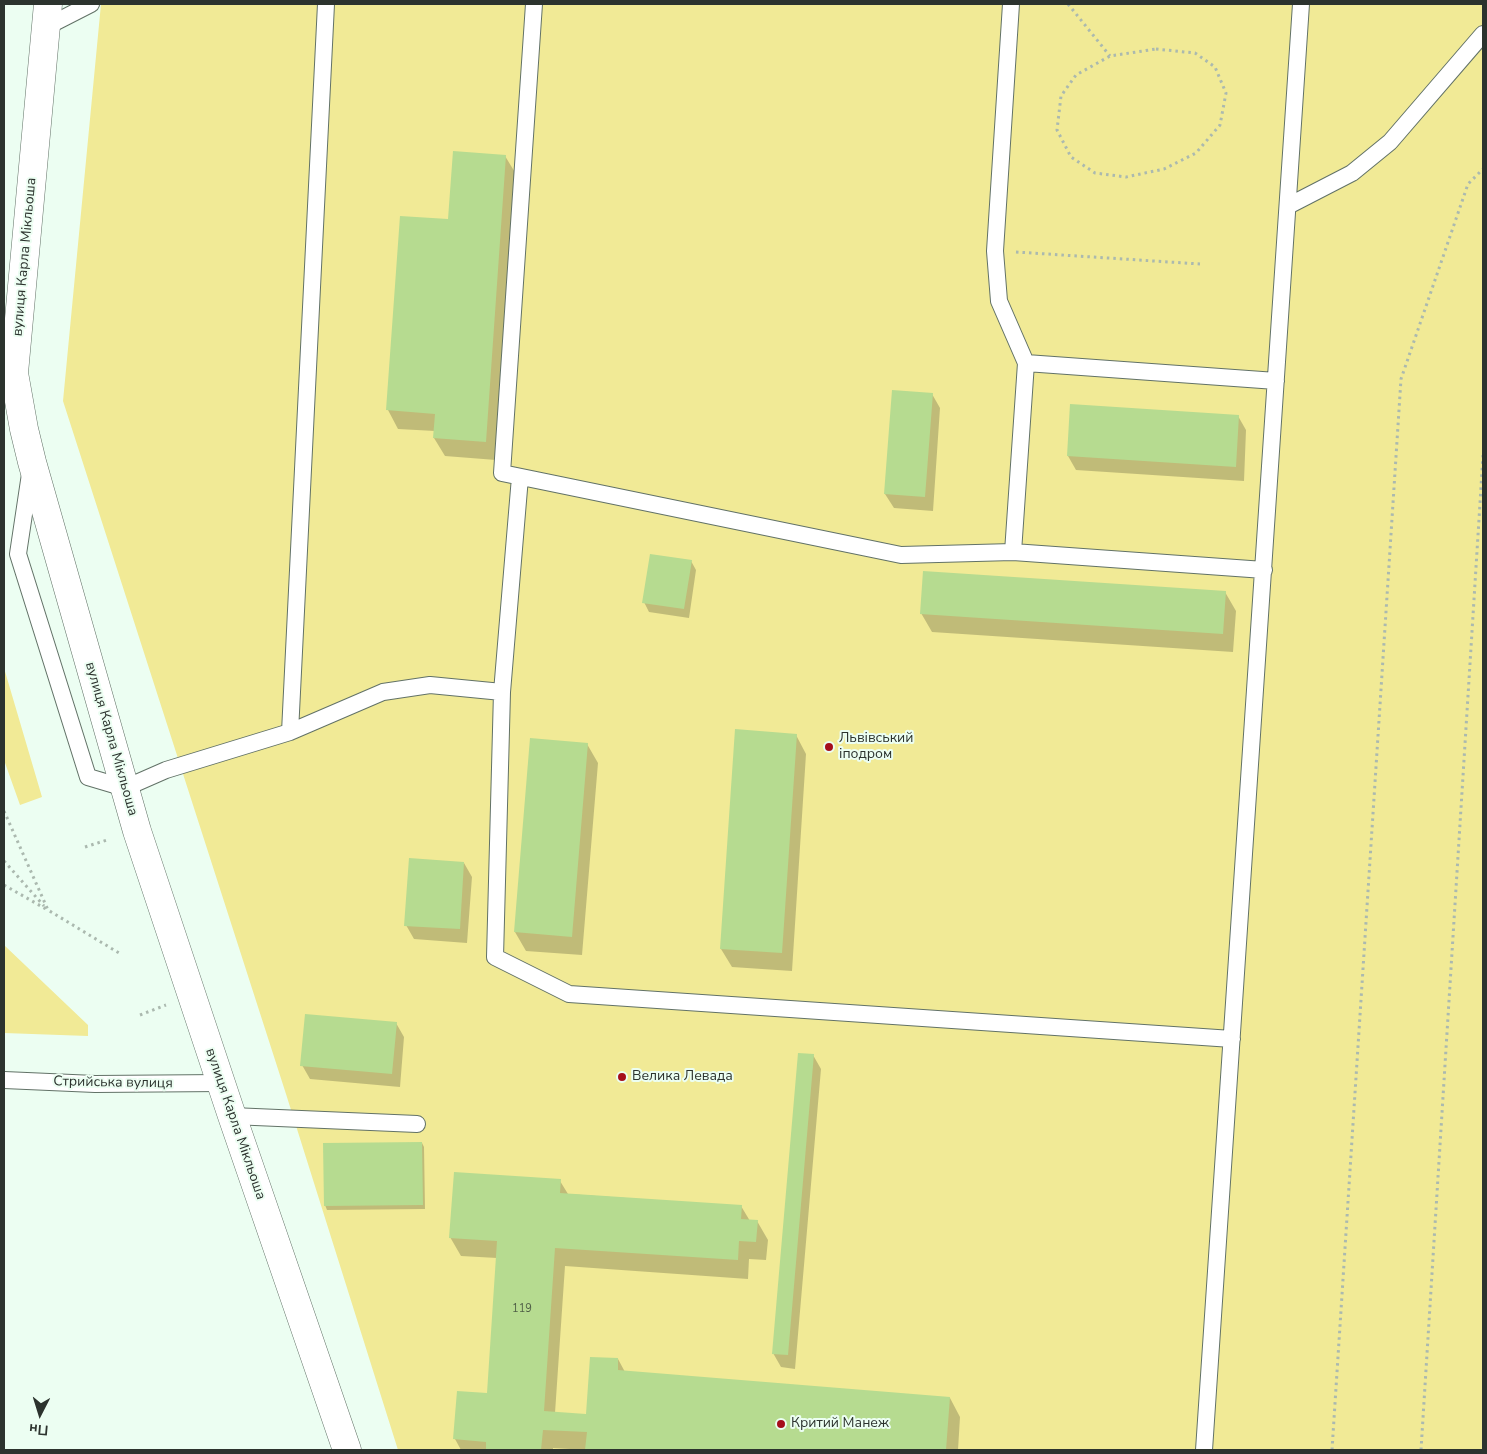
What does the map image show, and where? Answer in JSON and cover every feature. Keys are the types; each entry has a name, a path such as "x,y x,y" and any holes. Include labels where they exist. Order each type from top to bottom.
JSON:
{"street":[{"name":"вулиця Карла Мікльоша","path":"47,15 14,373 24,429 137,831 232,1116 348,1450"}],"lane":[{"path":"47,15 91,4"},
{"path":"290,732 326,4"},
{"path":"534,4 502,473 901,555 1014,552 1264,570"},
{"path":"1011,4 995,251 999,301 1026,363 1014,552"},
{"path":"1204,1450 1301,4"},
{"path":"1288,206 1352,173 1390,142 1483,34"},
{"path":"1026,363 1276,381"},
{"path":"32,462 18,554 88,777 125,788 166,770 290,732 383,692 430,685 502,692"},
{"path":"520,477 502,692 494,957 569,994 1232,1039"},
{"name":"Стрийська вулиця","path":"4,1080 113,1084 222,1083"},
{"path":"232,1116 418,1124"}],"path":[{"path":"1068,4 1110,56"},
{"path":"1156,49 1195,53 1215,68 1226,93 1220,125 1196,153 1164,169 1126,177 1095,173 1070,157 1057,130 1061,96 1076,75 1110,56 1156,49"},
{"path":"1332,1450 1401,379 1468,184 1483,169"},
{"path":"995,251 1200,264"},
{"path":"1421,1450 1483,455"},
{"path":"4,811 48,910"},
{"path":"85,847 107,840"},
{"path":"4,861 48,910"},
{"path":"4,884 119,953"}],"shaded area":[{"name":"Львівський іподром","path":"101,4 1483,4 1483,1450 398,1450 286,1094 63,401"},
{"path":"4,668 42,797 20,805 4,760"},
{"path":"4,945 88,1025 88,1036 4,1033"}],"building":[{"path":"453,151 506,155 486,442 433,438 435,414 386,410 400,216 448,219"},
{"path":"892,390 933,393 925,497 884,494"},
{"path":"1070,404 1239,415 1236,467 1067,456"},
{"path":"650,554 692,560 684,609 642,603"},
{"path":"923,571 1226,591 1223,634 920,614"},
{"path":"735,729 797,734 782,953 720,949"},
{"path":"530,738 588,743 572,937 514,932"},
{"path":"409,858 464,862 460,929 404,926"},
{"path":"305,1014 397,1022 392,1074 300,1066"},
{"path":"798,1053 814,1054 788,1355 772,1354"},
{"path":"422,1142 423,1205 324,1206 323,1143"},
{"path":"454,1172 561,1179 560,1193 742,1205 741,1219 758,1220 756,1242 739,1241 738,1260 555,1248 544,1411 586,1414 590,1357 618,1358 618,1370 950,1397 946,1450 585,1450 587,1432 543,1430 541,1450 486,1450 486,1442 453,1439 457,1391 487,1393 497,1241 449,1238"}],"place":[{"name":"Львівський іподром","path":"829,747"},
{"name":"Велика Левада","path":"622,1077"},
{"name":"Критий Манеж","path":"781,1424"}]}
